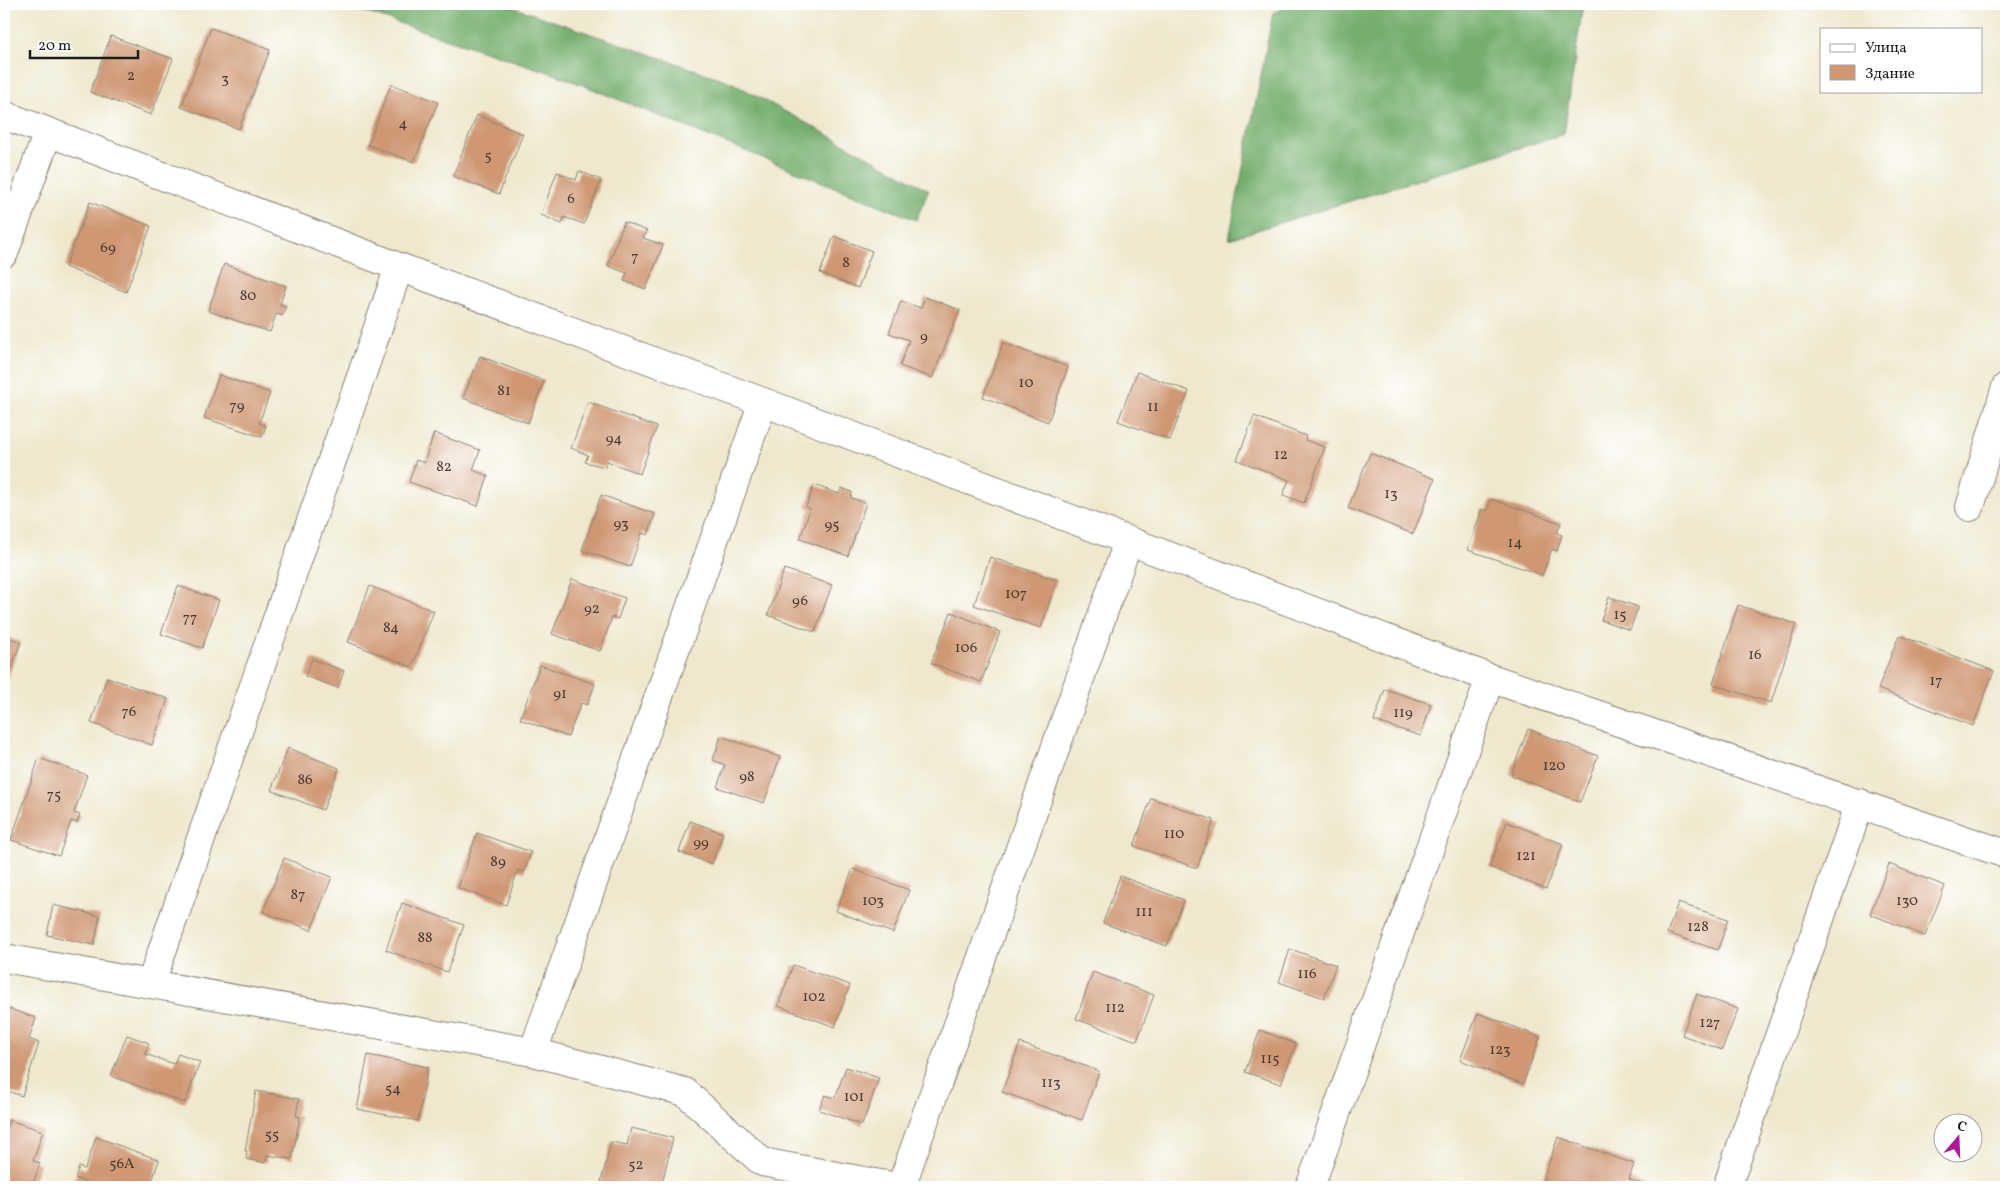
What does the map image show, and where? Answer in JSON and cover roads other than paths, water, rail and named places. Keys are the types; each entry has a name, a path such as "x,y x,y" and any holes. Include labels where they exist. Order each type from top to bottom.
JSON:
{"lane":[{"path":"4,115 399,267 764,402 1128,542 1490,678 2006,854"},
{"path":"4,253 48,132"},
{"path":"151,983 399,267"},
{"path":"1970,507 2006,387"},
{"path":"533,1052 764,402"},
{"path":"901,1187 1128,542"},
{"path":"1310,1187 1490,678"},
{"path":"1727,1187 1860,803"},
{"path":"4,958 533,1052 685,1092 762,1162 896,1187"}]}
